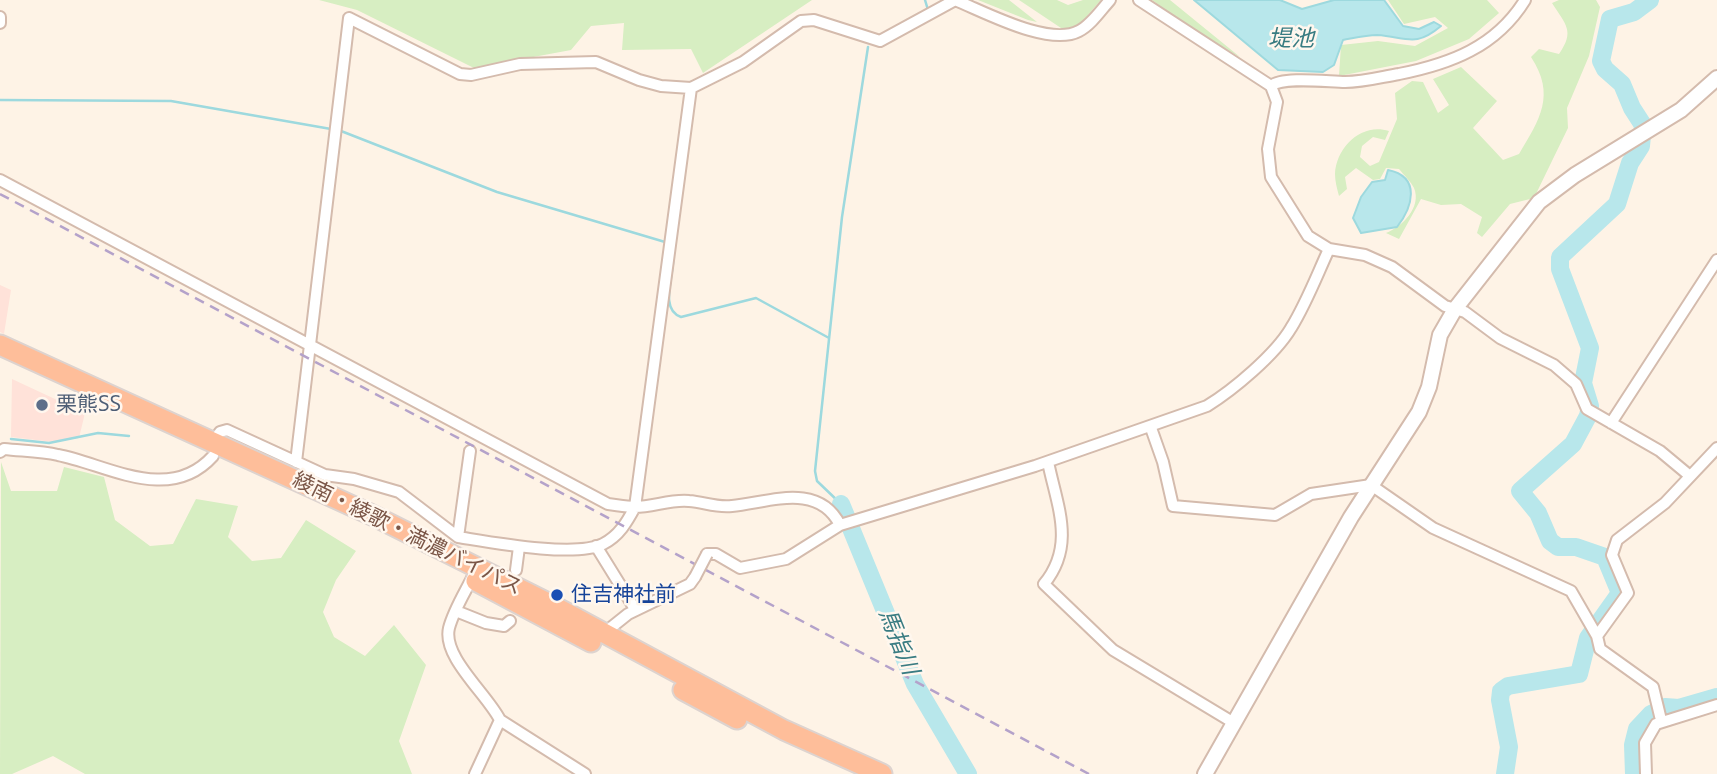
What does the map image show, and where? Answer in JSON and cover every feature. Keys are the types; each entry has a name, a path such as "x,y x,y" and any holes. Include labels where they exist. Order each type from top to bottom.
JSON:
{"highway":[{"name":"綾南・綾歌・満濃バイパス","path":"0,345 603,634 784,730 848,770"},
{"name":"綾南・綾歌・満濃バイパス","path":"0,359 213,449"},
{"name":"綾南・綾歌・満濃バイパス","path":"475,573 774,739 848,770 882,774"}],"street":[{"path":"296,462 312,346 349,18 460,74 471,75 520,64 596,62 639,80 661,86 691,88 743,62 801,21 814,20 880,41 955,0 1022,27 1065,35 1084,29 1110,0"},
{"path":"1139,0 1271,86 1277,102 1268,149 1271,177 1308,236 1329,249 1365,255 1392,267 1446,306 1465,312 1500,338 1568,374 1589,411 1660,451 1690,476"},
{"path":"1271,86 1284,81 1358,82 1446,64 1468,53 1503,29 1525,0"},
{"path":"0,17 0,23"},
{"path":"1205,774 1371,485 1425,400 1440,335 1455,309 1539,202 1575,174 1692,102 1717,78"},
{"path":"1,449 60,455 108,472 150,479 190,472 206,464 220,432 227,430 325,475 354,479 399,492 457,537 519,547 596,546 625,526 635,507 691,88"},
{"path":"0,180 608,504 635,507 689,501 709,506 732,506 774,497 804,498 845,523"},
{"path":"603,634 608,626 635,609 690,584 707,554 716,554 740,568 786,559 845,523 1151,428 1221,397 1278,346 1291,329 1329,249"},
{"path":"1611,424 1717,260"},
{"path":"1151,428 1173,506 1178,509 1212,507 1275,515 1311,494 1371,485 1433,528 1571,591 1600,649 1653,687 1660,714 1645,743 1646,774"},
{"path":"1594,633 1628,593 1612,555 1617,540 1665,503 1717,448"},
{"path":"457,537 470,451"},
{"path":"1048,462 1064,541 1053,573 1044,584 1113,650 1234,723"},
{"path":"596,546 635,609"},
{"path":"516,570 519,547"},
{"path":"475,573 449,629 450,648 500,720 585,774"},
{"path":"456,611 486,623 504,626 510,621"},
{"path":"1660,714 1717,705"},
{"path":"475,774 498,730 500,720"}],"shaded area":[{"path":"0,285 11,290 4,334 0,332"},
{"path":"12,379 85,413 79,438 53,442 11,437"}],"green space":[{"path":"319,0 812,0 703,73 691,49 622,50 624,23 591,26 571,50 474,68 357,10"},
{"path":"978,0 1009,0 1037,22 1028,20"},
{"path":"1019,0 1057,0 1068,5 1083,0 1101,0 1080,24 1064,30"},
{"path":"1152,0 1170,0 1240,57 1202,36"},
{"path":"1388,0 1487,0 1499,13 1469,39 1416,61 1339,76 1341,45 1378,41 1415,46 1448,28 1435,17 1404,24"},
{"path":"1559,0 1596,0 1600,7 1589,56 1567,108 1568,128 1534,198 1510,204 1482,237 1477,233 1482,217 1461,204 1441,205 1421,199 1399,239 1386,233 1409,215 1416,195 1413,186 1399,169 1386,168 1380,179 1373,180 1356,168 1345,177 1347,189 1339,196 1335,177 1336,164 1345,146 1352,139 1369,130 1389,131 1385,140 1373,137 1362,146 1360,157 1370,166 1379,162 1397,119 1395,93 1412,81 1423,82 1438,113 1449,105 1433,79 1461,67 1497,101 1473,128 1503,160 1519,154 1539,118 1544,95 1539,71 1531,57 1539,49 1559,54 1567,39 1567,28 1552,3"},
{"path":"1,462 11,491 57,491 64,467 104,477 115,520 150,546 173,544 196,499 238,506 228,537 252,561 281,558 306,520 356,551 336,580 323,612 334,637 365,656 394,625 426,665 399,741 412,774 85,774 53,756 12,774 0,774"}],"water":[{"name":"堤池","path":"1194,0 1280,0 1302,9 1334,0 1384,0 1403,26 1419,29 1434,22 1441,26 1424,37 1410,40 1377,35 1343,40 1334,65 1323,72 1278,70"},
{"path":"1388,170 1406,179 1410,186 1407,211 1397,227 1361,233 1353,218 1361,197 1372,182 1385,180"}],"waterway":[{"path":"925,0 928,10"},
{"path":"1505,774 1509,747 1500,700 1501,691 1508,686 1579,674 1588,638 1620,593 1605,557 1576,547 1558,547 1550,541 1538,513 1520,491 1573,444 1588,416 1590,406 1583,383 1590,348 1560,269 1560,257 1617,204 1630,163 1641,146 1643,125 1622,84 1605,69 1601,61 1610,19 1634,12 1650,0"},
{"path":"841,504 817,481 815,471 842,217 868,47"},
{"path":"0,100 171,101 331,129"},
{"path":"341,131 497,192 665,242"},
{"path":"673,251 670,306 674,313 681,317 756,298 829,338"},
{"path":"11,439 49,443 98,433 129,436"},
{"name":"馬指川","path":"841,504 915,684 968,774"},
{"path":"1634,774 1633,745 1637,729 1651,714 1665,707 1679,708 1717,697"}],"railway":[{"path":"0,194 1089,774"}],"place":[{"name":"栗熊SS","path":"42,405"},
{"name":"住吉神社前","path":"557,595"}]}
